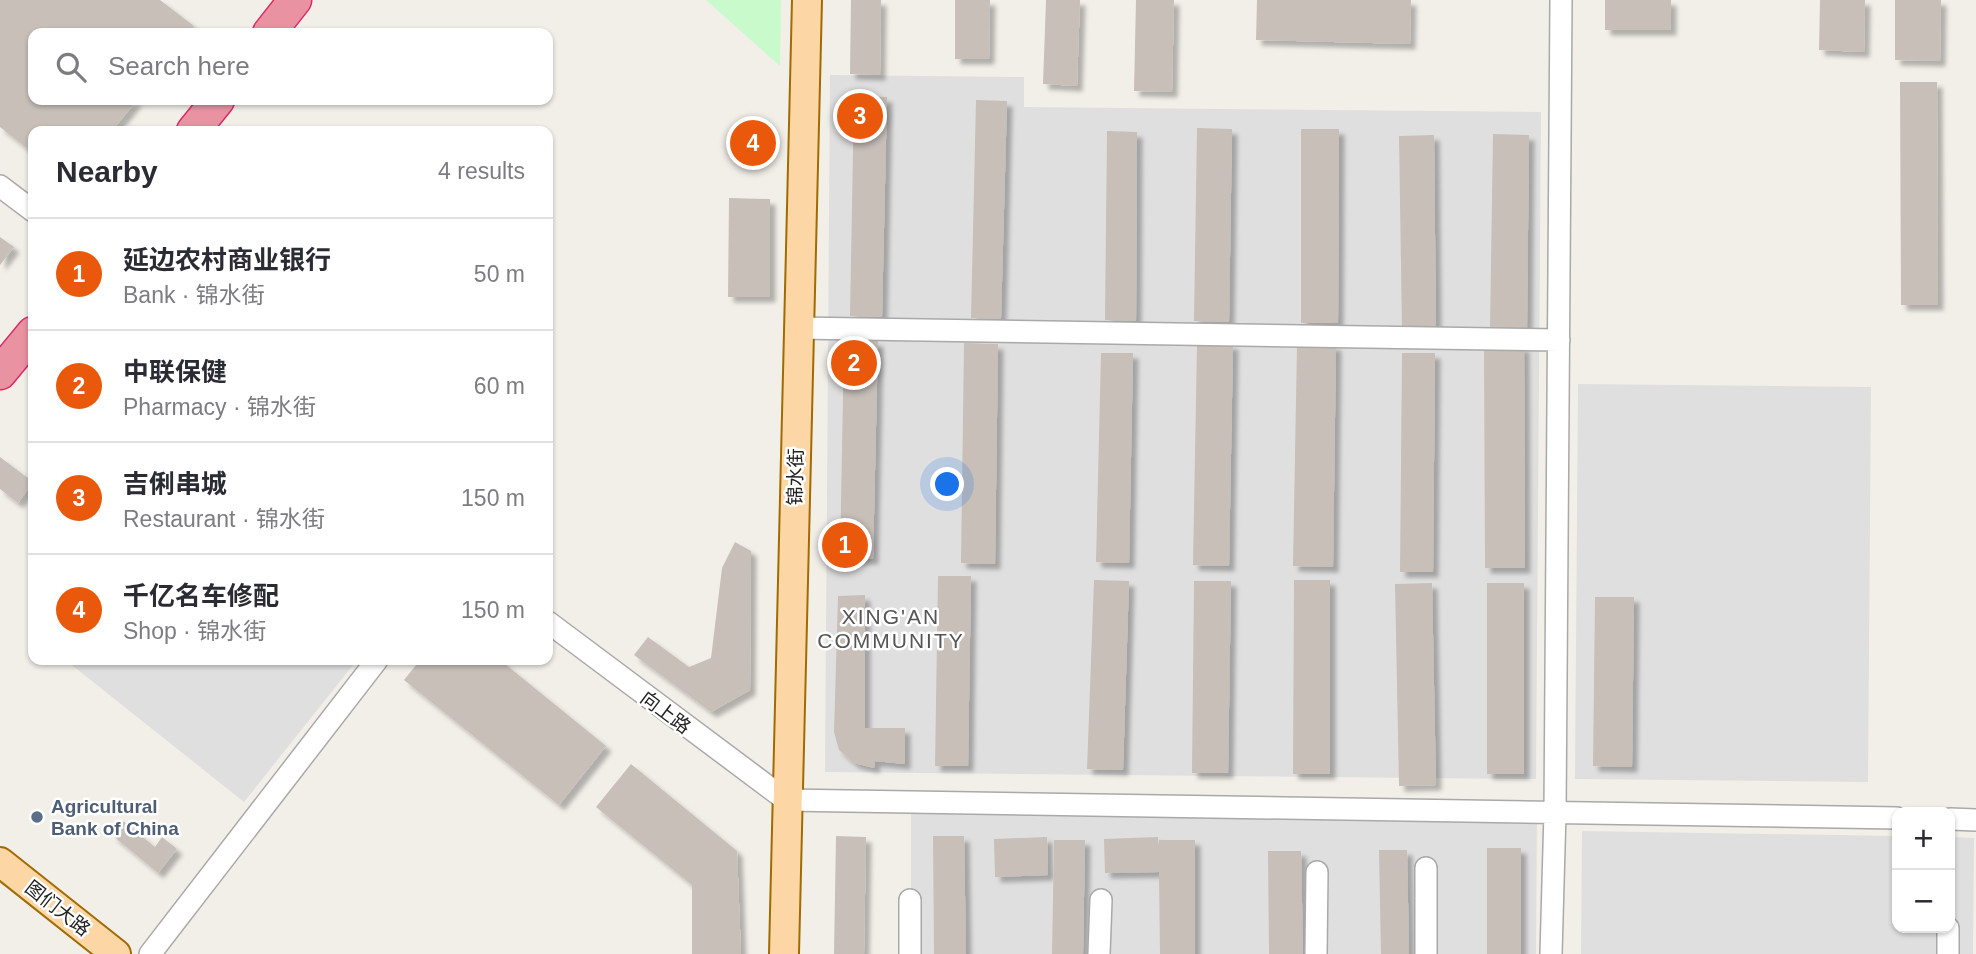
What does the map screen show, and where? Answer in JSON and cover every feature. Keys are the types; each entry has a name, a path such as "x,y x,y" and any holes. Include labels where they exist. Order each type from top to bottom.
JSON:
{"highway":[{"path":"274,28 295,0"},
{"path":"197,126 214,105"},
{"path":"0,373 28,339"}],"main road":[{"name":"锦水街","path":"784,954 807,0"},
{"name":"图们大路","path":"0,862 116,954"}],"street":[{"path":"1551,954 1555,812 1562,0"},
{"path":"0,186 28,207"},
{"path":"798,328 1559,340"},
{"name":"向上路","path":"553,626 786,800"},
{"path":"150,954 373,665"},
{"path":"786,800 1892,818"},
{"path":"1955,819 1976,820"},
{"path":"1426,868 1426,954"},
{"path":"1316,954 1317,872"},
{"path":"910,900 910,954"},
{"path":"1100,954 1101,900"},
{"path":"1948,933 1948,954"}],"shaded area":[{"path":"830,75 1024,77 1024,107 1541,112 1536,779 825,772"},
{"path":"1578,384 1871,387 1868,782 1575,779"},
{"path":"72,665 353,665 244,802"},
{"path":"911,814 1537,816 1536,954 911,954"},
{"path":"1582,831 1892,836 1892,933 1955,933 1955,837 1974,838 1973,954 1581,954"}],"green space":[{"path":"706,0 781,0 780,66"}],"building":[{"path":"0,0 160,0 194,26 28,28 28,105 133,105 116,126 28,126 28,149 0,127"},
{"path":"851,0 881,0 880,75 850,74"},
{"path":"955,0 990,0 989,59 955,59"},
{"path":"1046,0 1080,0 1077,86 1043,84"},
{"path":"1136,0 1174,0 1172,92 1134,91"},
{"path":"1257,0 1411,0 1410,44 1256,40"},
{"path":"1605,0 1671,0 1671,30 1605,30"},
{"path":"1820,0 1865,0 1864,52 1819,50"},
{"path":"1895,0 1941,0 1940,61 1895,60"},
{"path":"1900,82 1937,82 1938,305 1901,305"},
{"path":"854,96 887,97 882,317 850,316"},
{"path":"976,100 1007,101 1001,319 971,318"},
{"path":"1197,128 1232,129 1229,322 1194,321"},
{"path":"1301,129 1339,129 1338,323 1301,323"},
{"path":"1107,131 1137,132 1136,321 1105,320"},
{"path":"1493,134 1529,135 1527,329 1490,328"},
{"path":"1434,135 1436,330 1402,331 1399,136"},
{"path":"729,198 770,199 770,297 728,297"},
{"path":"0,237 14,247 0,265"},
{"path":"844,340 878,341 873,559 840,559"},
{"path":"964,343 998,344 995,564 961,563"},
{"path":"1197,343 1233,344 1229,566 1193,565"},
{"path":"1297,344 1336,345 1333,567 1293,566"},
{"path":"1484,346 1524,346 1525,568 1485,568"},
{"path":"1101,353 1133,353 1129,563 1096,562"},
{"path":"1402,353 1435,353 1433,572 1400,572"},
{"path":"0,457 28,478 28,489 18,503 0,489"},
{"path":"735,542 751,551 750,690 711,712 634,655 648,637 689,667 711,658 722,568"},
{"path":"938,576 971,576 968,766 935,766"},
{"path":"1094,580 1129,581 1123,770 1087,769"},
{"path":"1294,580 1330,580 1330,774 1293,774"},
{"path":"1194,581 1231,581 1228,773 1192,773"},
{"path":"1432,583 1436,785 1399,786 1395,584"},
{"path":"1487,583 1524,583 1524,774 1487,774"},
{"path":"865,595 865,728 905,728 905,764 875,761 874,768 854,763 839,750 834,732 838,596"},
{"path":"1595,597 1634,597 1632,767 1593,766"},
{"path":"416,665 506,665 606,746 559,805 404,680"},
{"path":"631,764 737,851 741,954 692,954 692,885 596,807"},
{"path":"123,821 155,847 162,837 177,849 158,873 112,835"},
{"path":"836,836 866,837 864,954 834,954"},
{"path":"933,836 964,836 966,954 934,954"},
{"path":"1047,837 1048,875 995,877 994,839"},
{"path":"1158,837 1158,859 1159,840 1195,840 1195,954 1160,954 1159,872 1105,873 1104,839"},
{"path":"1054,840 1085,840 1083,954 1052,954"},
{"path":"1487,848 1521,848 1521,954 1487,954"},
{"path":"1379,850 1407,850 1409,954 1381,954"},
{"path":"1268,851 1301,851 1303,954 1269,954"}],"place":[{"name":"吉俐串城","path":"860,116"},
{"name":"千亿名车修配","path":"753,143"},
{"name":"中联保健","path":"854,363"},
{"name":"延边农村商业银行","path":"845,545"},
{"name":"Agricultural Bank of China","path":"37,817"}],"district":[{"name":"XING'AN COMMUNITY","path":"891,629"}]}
